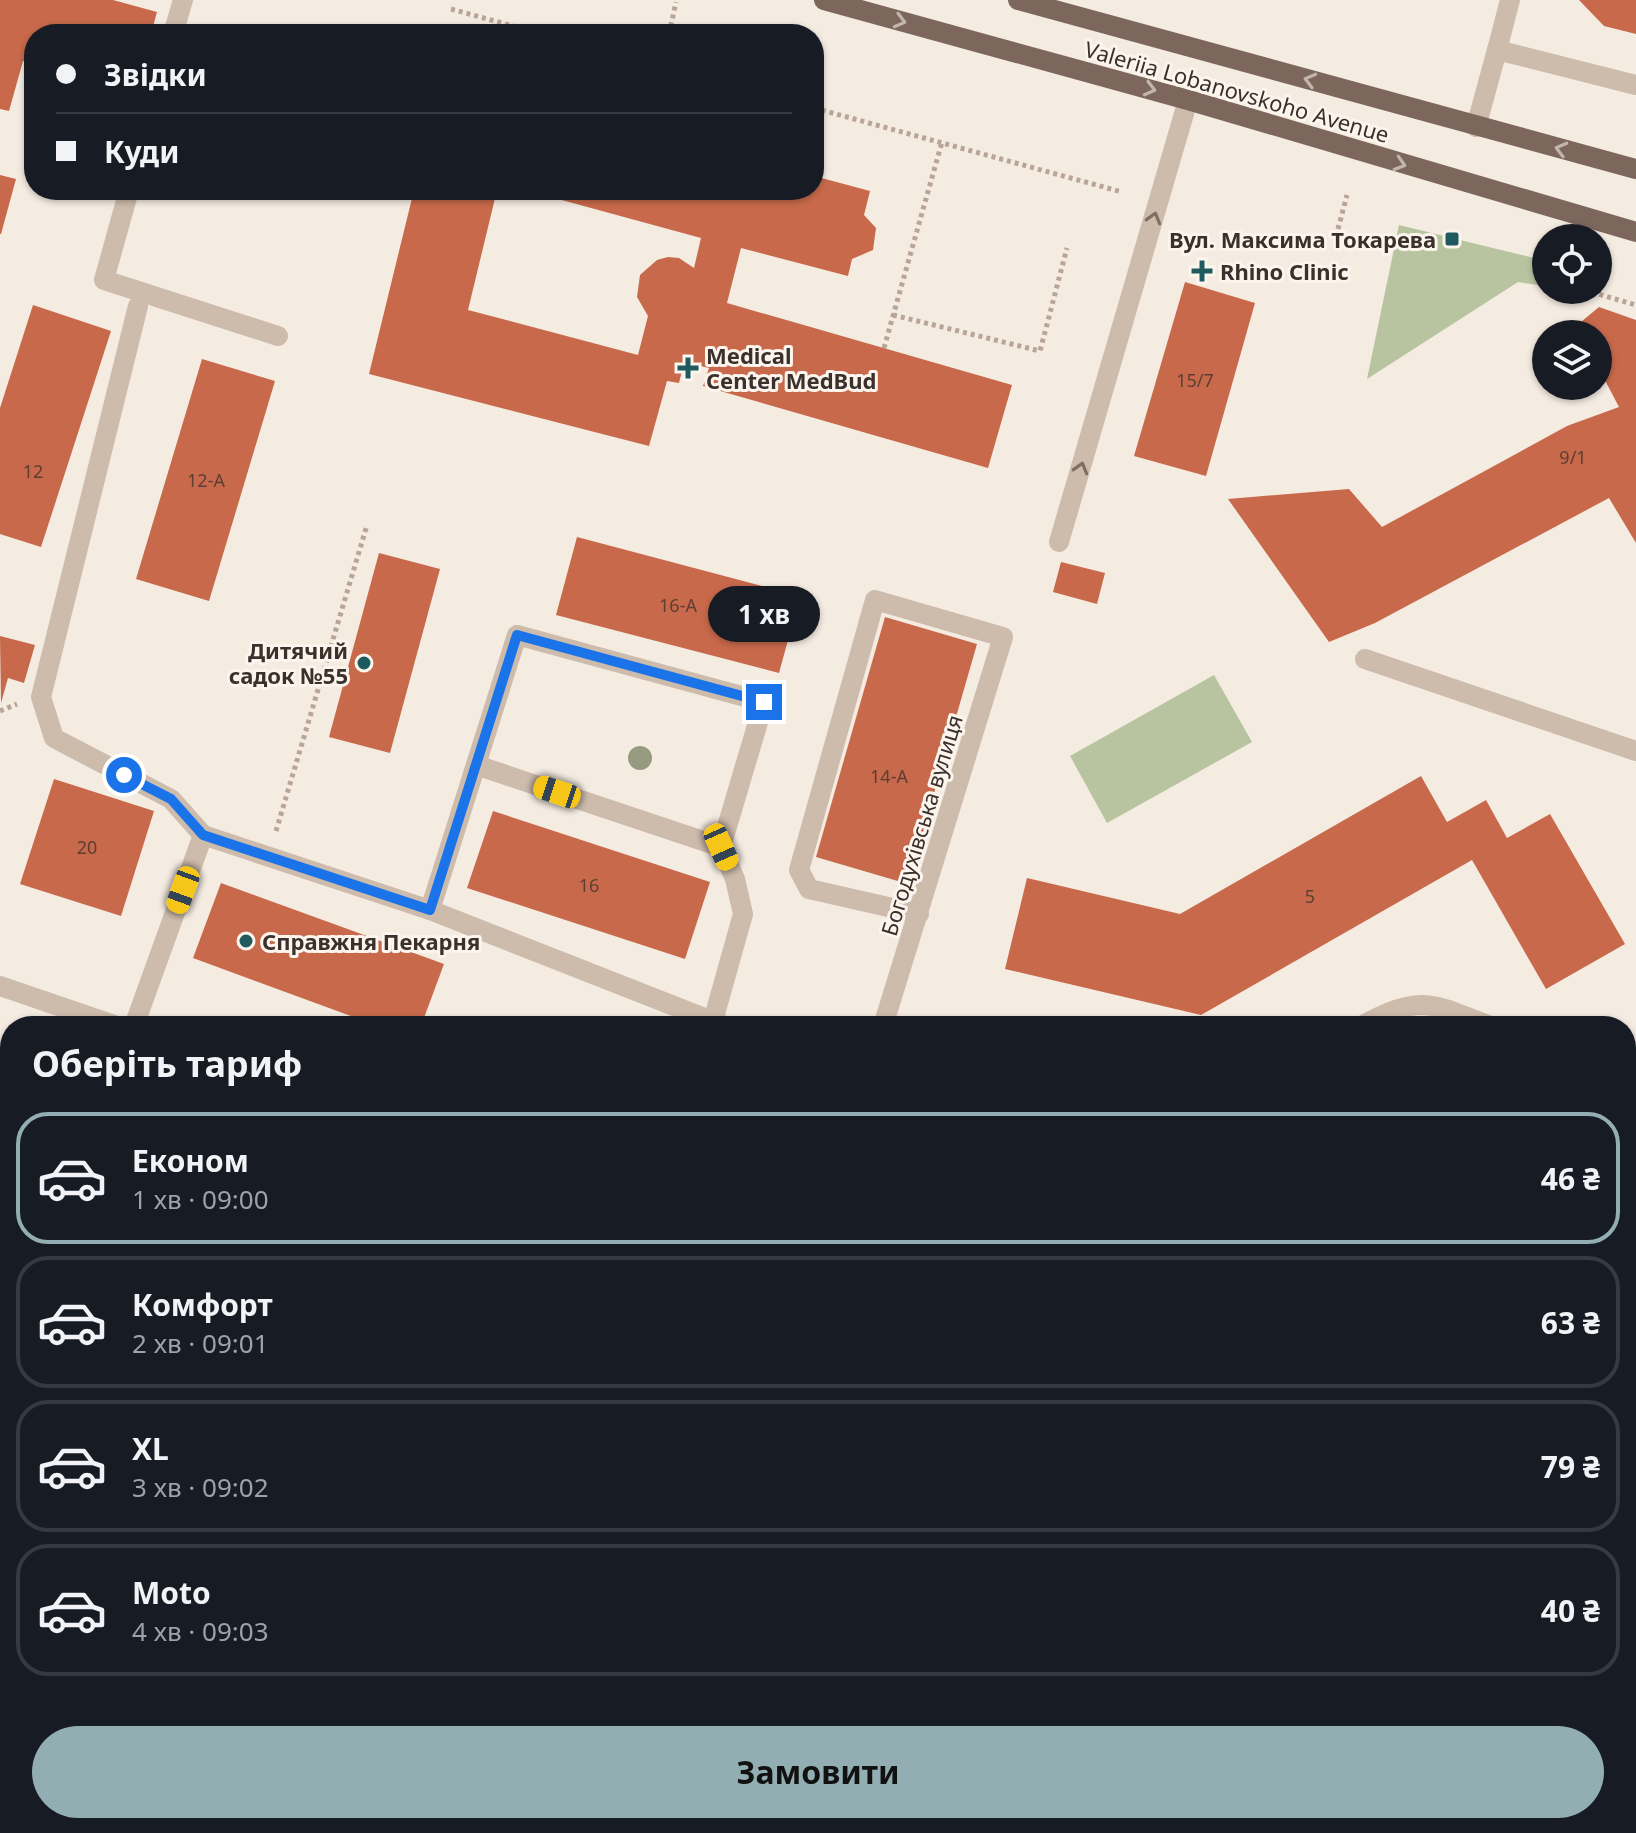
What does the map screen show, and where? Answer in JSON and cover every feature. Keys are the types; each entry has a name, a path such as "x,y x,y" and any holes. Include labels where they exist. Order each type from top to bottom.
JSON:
{"main road":[{"name":"Valeriia Lobanovskoho Avenue","path":"824,0 1188,100 1636,232"},
{"name":"Valeriia Lobanovskoho Avenue","path":"1018,0 1052,4 1476,127 1636,169"}],"street":[{"path":"176,24 183,0"},
{"path":"1476,127 1510,0"},
{"path":"1497,50 1636,85"},
{"path":"1059,542 1188,100"},
{"path":"126,200 104,280 278,336"},
{"path":"138,306 41,697 54,738 171,799 203,835 430,910 699,1016"},
{"name":"Богодухівська вулиця","path":"886,1016 919,914 1003,637 875,600 799,870 809,889 919,914"},
{"path":"430,910 517,635 764,702 721,847 735,879 743,914 721,1016"},
{"path":"1365,659 1636,751"},
{"path":"476,765 721,847"},
{"path":"138,1016 203,835"},
{"path":"0,986 88,1016"},
{"path":"1379,1016 1394,1008 1434,1004 1465,1016"}],"path":[{"path":"671,24 676,2"},
{"path":"451,9 506,24"},
{"path":"824,111 1122,192"},
{"path":"884,348 942,142"},
{"path":"1338,229 1347,195"},
{"path":"893,315 1040,351 1067,248"},
{"path":"1612,298 1636,305"},
{"path":"268,856 367,525"}],"green space":[{"path":"1399,225 1532,258 1532,284 1518,282 1367,379"},
{"path":"1214,675 1252,742 1107,823 1070,756"}],"building":[{"path":"0,0 113,0 157,12 154,24 24,24 24,61 9,111 0,109"},
{"path":"1579,0 1636,0 1636,34 1604,26"},
{"path":"0,175 16,179 1,234 0,234"},
{"path":"824,179 870,191 864,215 876,228 873,250 852,259 848,276 741,248 727,303 1012,385 988,468 703,386 709,368 684,362 679,383 667,381 649,446 369,374 412,200 495,200 468,310 638,355 648,316 637,297 640,275 657,260 668,257 679,258 694,268 701,238 562,200 824,200"},
{"path":"1185,282 1255,303 1206,476 1134,456"},
{"path":"33,305 111,331 41,547 0,534 0,408"},
{"path":"1599,307 1636,320 1636,543 1609,498 1375,623 1329,642 1228,499 1349,489 1382,527 1567,426 1619,407 1612,394 1612,320 1583,320"},
{"path":"202,359 275,381 209,601 136,579"},
{"path":"577,537 800,596 779,673 556,615"},
{"path":"379,553 440,569 390,753 329,737"},
{"path":"1061,562 1105,573 1097,604 1053,592"},
{"path":"885,617 977,644 908,884 816,857"},
{"path":"0,636 35,645 24,683 8,678 1,703"},
{"path":"1421,776 1447,822 1486,800 1507,838 1550,814 1625,944 1546,989 1472,860 1201,1015 1005,969 1027,878 1180,914"},
{"path":"54,779 154,811 121,916 20,884"},
{"path":"493,811 710,882 685,959 467,888"},
{"path":"221,883 444,964 425,1016 351,1016 193,958"}],"place":[{"name":"Вул. Максима Токарева","path":"1452,239"},
{"name":"Rhino Clinic","path":"1202,271"},
{"name":"Medical Center MedBud","path":"688,368"},
{"name":"Дитячий садок №55","path":"364,663"},
{"name":"Справжня Пекарня","path":"246,941"}],"route":[{"path":"124,775 171,799 203,835 430,910 517,635 764,702"}]}
